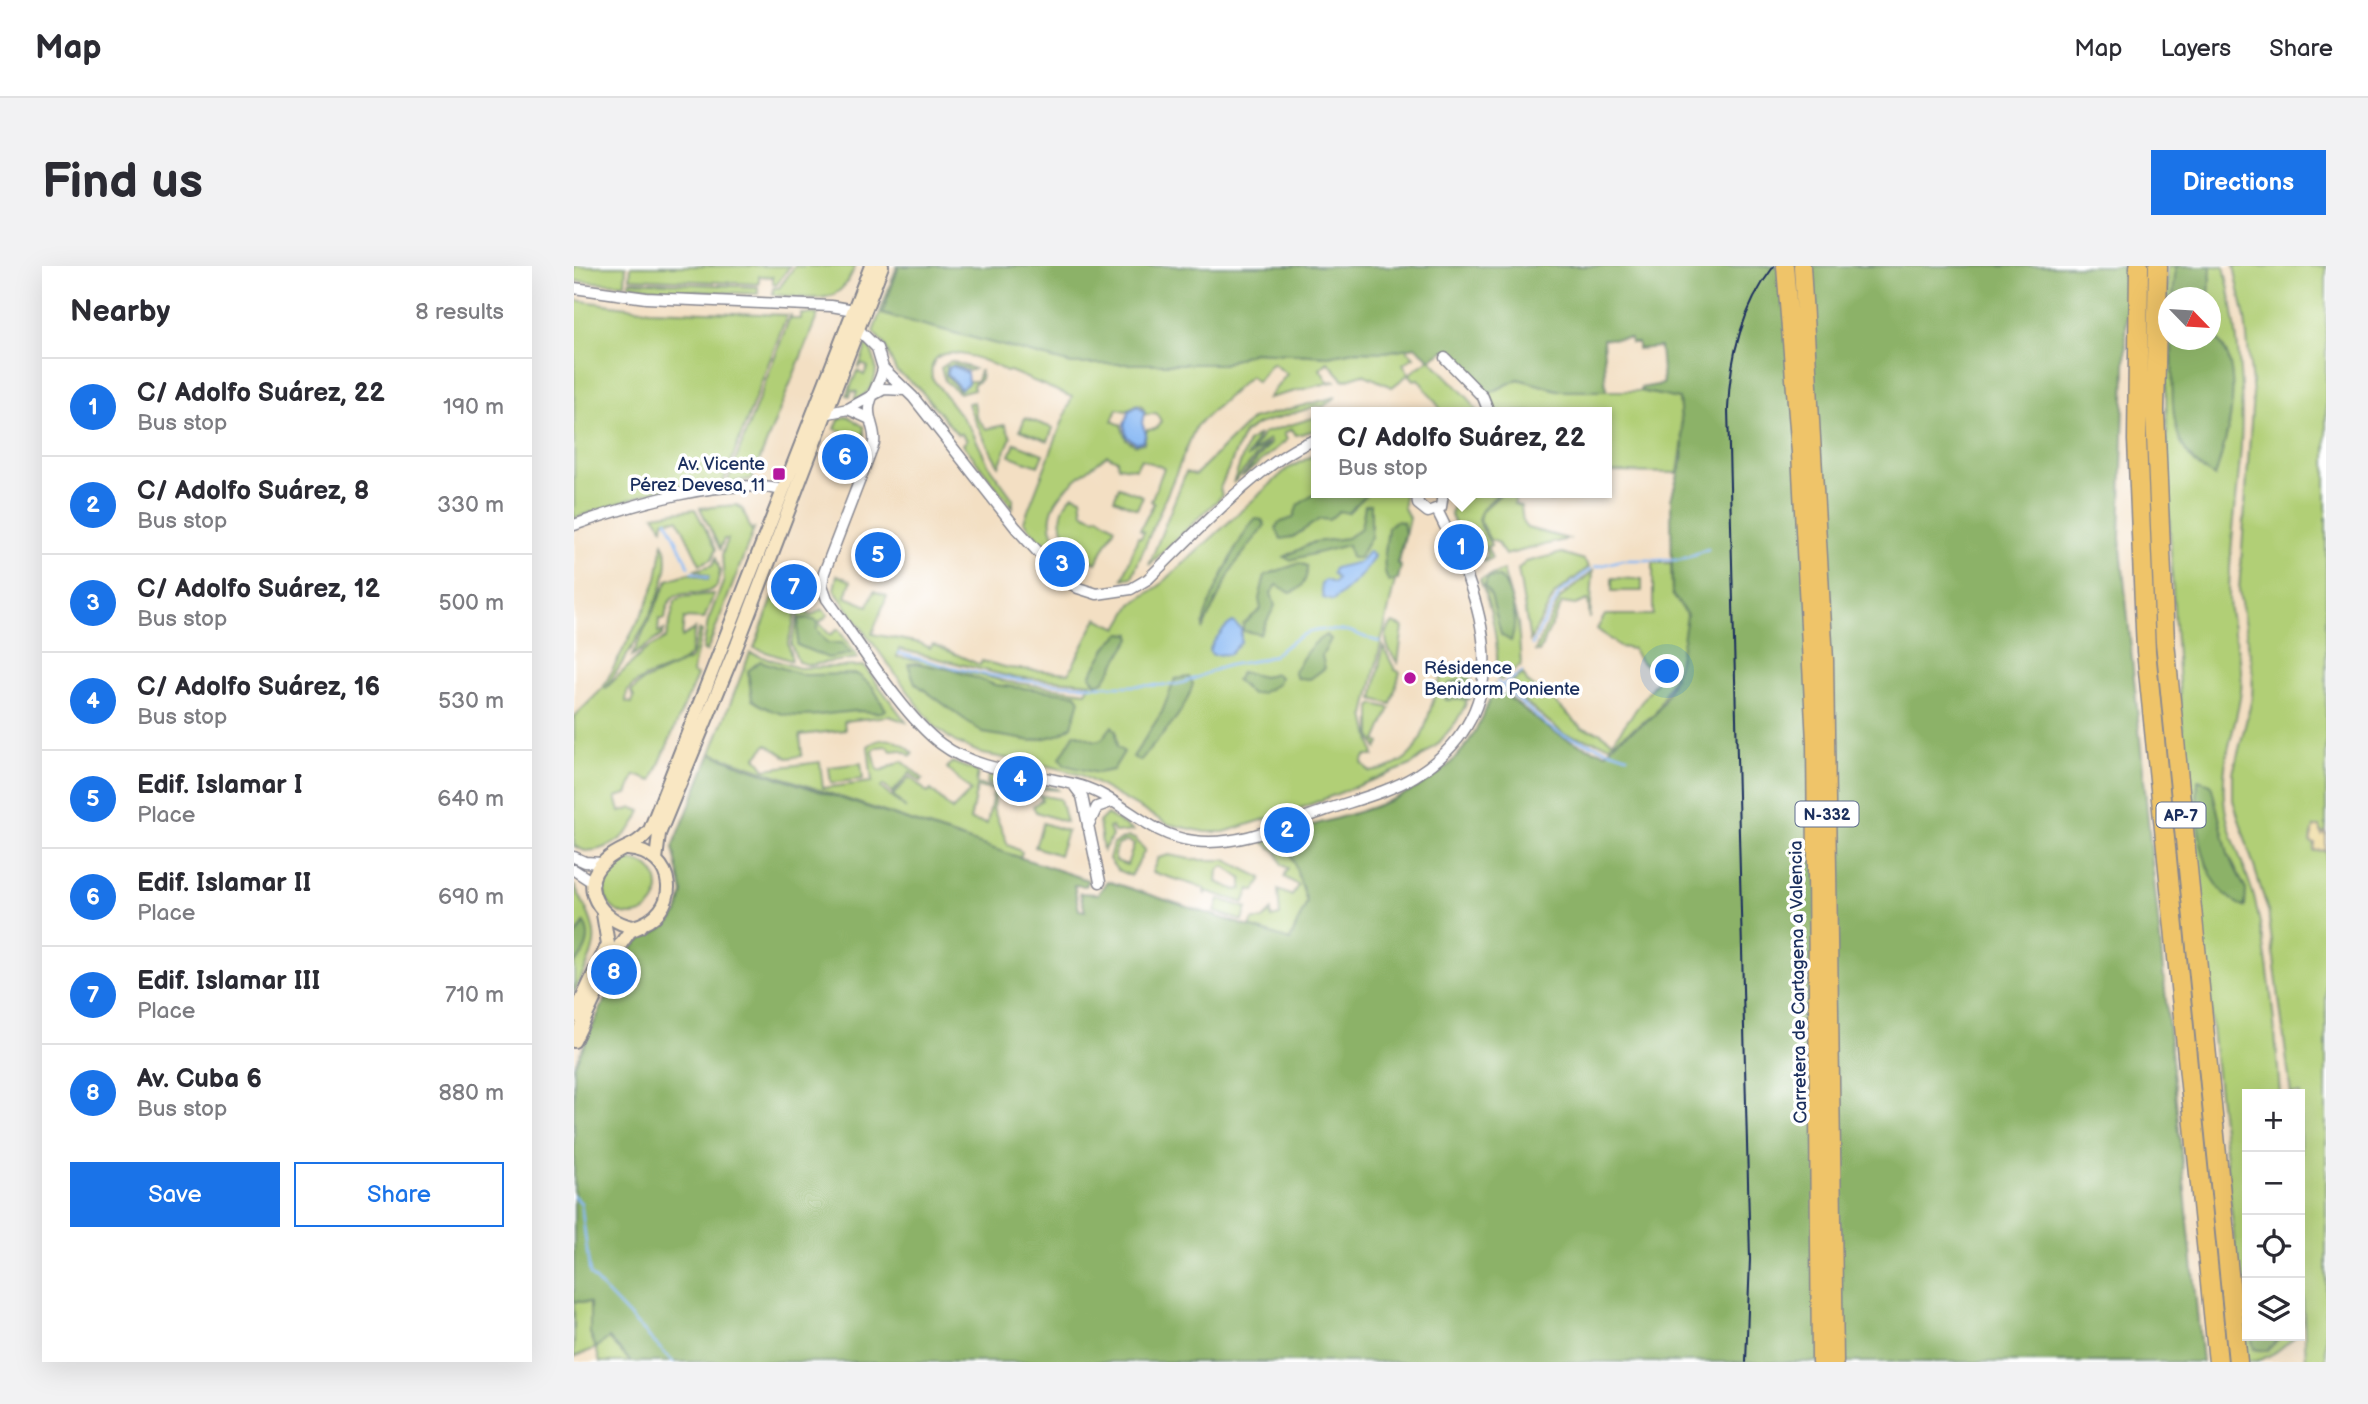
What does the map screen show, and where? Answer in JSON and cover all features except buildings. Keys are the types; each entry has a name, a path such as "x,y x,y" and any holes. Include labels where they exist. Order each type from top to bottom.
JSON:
{"highway":[{"name":"Carretera de Cartagena a Valencia","path":"1802,266 1825,660 1835,1362"},
{"name":"AP-7","path":"2139,266 2137,454 2146,651 2218,1362"},
{"name":"AP-7","path":"2158,266 2155,412 2165,642 2238,1362"},
{"name":"Carretera de Cartagena a Valencia","path":"1785,271 1800,453 1815,742 1820,1362"}],"main road":[{"path":"574,1016 608,944 603,914 594,894 594,883 602,863 634,846 650,830 871,266"},
{"path":"656,860 659,834 737,645 882,266"},
{"path":"574,1041 620,944 630,931 664,908 668,895 668,882 656,860 638,850 627,849"},
{"path":"603,914 623,926 644,924"}],"street":[{"path":"574,288 646,298 831,306 854,310"},
{"path":"858,329 877,348 883,368 881,382 869,408 874,426 874,443 824,573 822,585 827,598 908,708 942,746 978,762 1072,784 1111,802 1163,833 1195,841 1233,841 1399,785 1440,758 1455,741 1475,708 1485,673 1486,648 1481,614 1437,510"},
{"path":"1445,358 1483,397 1487,407"},
{"path":"883,368 907,390 1037,553 1070,583 1097,594 1131,589 1149,579 1273,463 1300,445 1311,442"},
{"path":"824,414 848,409 875,392 893,387 907,390"},
{"path":"848,409 870,419"},
{"path":"574,525 645,500 760,486 783,490"},
{"path":"1419,498 1420,508 1428,512 1437,510 1444,498"},
{"path":"1072,784 1082,796 1100,882"},
{"path":"1088,826 1097,807 1111,802"},
{"path":"574,857 585,862 602,863"},
{"path":"574,870 594,883"}],"green space":[{"path":"574,266 626,266 625,284 574,281"},
{"path":"631,266 790,266 776,285 773,284 773,277 759,276 759,284 630,278"},
{"path":"795,266 855,266 841,289 832,295 812,298 773,295 773,288 779,288"},
{"path":"899,266 883,314 1072,364 1223,364 1253,352 1328,356 1354,351 1386,352 1405,348 1414,357 1403,364 1409,374 1392,387 1363,374 1344,380 1328,362 1320,369 1328,382 1336,381 1268,398 1287,374 1272,363 1257,382 1250,376 1196,426 1132,577 1123,579 1138,537 1141,538 1144,532 1140,530 1154,503 1151,501 1164,468 1141,459 1136,469 1118,466 1117,460 1107,455 1082,474 1060,496 1050,521 1054,536 1078,566 1082,577 1066,566 1053,552 1055,549 1036,536 1024,521 1072,397 960,354 938,357 932,365 932,378 971,429 989,466 1013,499 1013,508 963,444 967,440 961,433 958,435 918,387 896,371 884,344 873,332","holes":["1137,404 1142,406 1146,415 1156,413 1161,421 1156,429 1147,430 1144,443 1135,445 1126,439 1121,425 1112,421 1117,409 1126,411"]},
{"path":"899,266 2128,266 2120,538 2202,1362 631,1362 609,1338 596,1348 590,1333 590,1303 574,1301 574,1066 625,957 639,941 668,925 678,913 683,893 673,847 711,753 740,765 1088,880 1085,886 1074,885 1079,910 1085,911 1080,893 1098,894 1107,881 1290,940 1307,902 1284,833 1289,832 1292,841 1304,837 1302,828 1366,809 1422,785 1445,768 1465,746 1482,719 1494,685 1559,735 1607,753 1617,740 1656,713 1678,666 1687,615 1672,594 1671,499 1682,461 1683,440 1679,399 1640,391 1641,388 1663,384 1660,347 1638,349 1638,343 1631,343 1630,338 1603,339 1606,391 1561,391 1518,379 1488,394 1446,350 1430,359 1416,347 1385,352 1354,351 1328,356 1253,352 1223,364 1072,364 882,314"},
{"path":"2168,266 2224,266 2239,354 2241,399 2240,463 2230,559 2229,597 2242,679 2225,769 2224,800 2229,826 2255,901 2265,948 2280,1089 2242,1089 2242,1320 2190,815 2170,541 2167,350 2221,350 2221,287 2168,287"},
{"path":"2176,266 2211,266 2210,287 2174,287"},
{"path":"2234,266 2326,266 2326,1362 2306,1362 2305,1089 2290,1089 2268,911 2233,800 2233,773 2252,698 2253,673 2239,591 2253,394 2245,319"},
{"path":"630,281 758,287 758,294 669,290 629,285"},
{"path":"574,300 650,310 787,315 723,483 655,491 574,518"},
{"path":"791,314 791,319 801,319 801,314 818,314 752,479 727,483"},
{"path":"867,344 875,361 875,377 868,391 854,401 857,392 852,391 850,396 847,395 857,371 864,375 868,367 862,364 858,369"},
{"path":"2221,345 2228,357 2233,387 2227,433 2215,477 2187,453 2180,439 2175,423 2172,350 2221,350"},
{"path":"1430,359 1474,407 1439,407 1418,379 1414,380 1409,374"},
{"path":"951,361 974,369 969,371 954,365 947,367 946,375 959,390 970,381 977,381 980,370 981,379 973,385 974,389 959,393 945,381 941,368"},
{"path":"1518,379 1561,391 1640,391 1679,399 1683,440 1678,473 1612,472 1612,407 1494,407 1488,394"},
{"path":"1336,397 1323,407 1311,407 1258,424 1244,433 1220,488 1222,496 1149,565 1186,472 1195,475 1252,419"},
{"path":"974,402 976,416 986,429 1005,425 1011,437 999,466 969,408 968,403"},
{"path":"848,416 864,427 864,440 835,429 839,419"},
{"path":"1025,418 1053,428 1048,441 1020,430"},
{"path":"1311,419 1311,431 1296,435 1292,429 1284,433 1287,440 1242,477 1270,444 1269,439 1251,453 1263,433"},
{"path":"1259,434 1247,458 1268,443 1233,483 1248,442"},
{"path":"1015,443 1043,454 1038,466 1010,456"},
{"path":"1311,457 1311,498 1404,498 1404,508 1409,518 1365,715 1374,756 1365,756 1362,763 1370,772 1399,763 1409,755 1422,735 1441,678 1450,665 1473,671 1465,706 1438,744 1411,765 1301,808 1224,832 1205,832 1168,824 1081,775 983,754 955,742 935,727 834,590 837,575 851,581 846,597 868,606 874,591 887,596 872,634 920,643 930,648 933,644 980,665 982,661 1009,668 1069,673 1097,618 1118,628 1132,604 1159,586 1287,469","holes":["899,649 1012,677 1091,683 1086,692 1007,682 927,661 897,657"]},
{"path":"1119,487 1143,496 1137,509 1114,499"},
{"path":"1073,495 1081,498 1083,513 1095,518 1098,516 1115,527 1096,563 1077,551 1065,534 1062,514 1065,504"},
{"path":"1311,496 1363,498 1348,513 1339,511 1329,520 1320,519 1293,537 1281,539 1276,529 1278,523 1293,518 1298,505"},
{"path":"1459,498 1494,498 1479,516 1491,545 1487,547 1492,558 1484,562 1482,559 1487,556 1480,538 1464,545 1451,515 1453,505"},
{"path":"1496,498 1516,498 1514,504 1521,506 1523,523 1527,528 1568,539 1505,555 1497,542 1490,540 1479,520 1481,512"},
{"path":"1371,504 1371,537 1359,558 1351,558 1348,545 1290,560 1284,557 1314,542 1347,538 1361,528 1365,505"},
{"path":"737,505 743,510 751,530 754,529 707,651 703,650 708,621 724,580 722,555 728,539 724,539 720,549 700,508"},
{"path":"695,509 716,549 712,559 700,564 678,519 664,520 663,528 654,515"},
{"path":"1255,519 1262,520 1265,525 1233,567 1203,628 1204,619 1224,572"},
{"path":"1395,521 1403,522 1405,533 1397,563 1401,566 1398,579 1389,582 1384,563 1388,527"},
{"path":"663,543 667,558 658,597 637,639 605,689 644,651 666,638 675,601 681,597 714,594 704,619 684,618 682,637 695,629 690,655 675,666 634,685 627,692 626,702 632,703 634,697 631,692 641,682 691,659 699,630 702,631 692,673 697,676 652,781 635,775 627,794 616,797 620,812 633,808 641,811 632,827 612,844 585,851 574,846 574,717 603,688 646,606 657,579"},
{"path":"1562,553 1584,560 1589,567 1555,594 1530,641 1518,569 1526,562"},
{"path":"716,558 720,571 717,586 709,591 678,595 672,599 665,619 659,619 658,633 664,630 662,635 632,656 668,580 689,573 708,580 709,576 695,570 713,565"},
{"path":"1300,563 1307,566 1302,586 1291,593 1277,585 1271,593 1275,606 1260,634 1243,631 1243,624 1261,609 1259,599 1265,575"},
{"path":"1653,563 1671,563 1672,594 1688,615 1681,659 1655,714 1609,745 1564,734 1506,687 1523,674 1528,683 1553,700 1582,728 1599,732 1613,741 1661,675 1639,660 1633,649 1620,647 1597,629 1605,615 1653,615"},
{"path":"1503,570 1518,623 1521,665 1501,680 1496,677 1494,628 1480,580"},
{"path":"1593,571 1590,619 1588,600 1575,605 1562,603 1539,652 1535,651 1560,598"},
{"path":"1500,577 1513,608 1511,641 1501,635 1491,596 1484,586 1488,578"},
{"path":"1612,578 1642,579 1642,591 1612,591"},
{"path":"773,598 798,607 788,643 792,661 754,648"},
{"path":"802,603 802,609 811,616 822,609 828,615 819,623 830,635 838,629 858,658 810,665 798,662 791,644"},
{"path":"799,619 817,621 817,630 827,643 842,643 851,654 828,658 797,645"},
{"path":"1393,623 1403,627 1398,663 1386,638"},
{"path":"1121,633 1131,634 1131,638 1104,681 1096,684 1090,676 1108,645"},
{"path":"1326,635 1331,639 1322,656 1325,668 1310,679 1297,678 1294,672 1304,656"},
{"path":"1383,646 1395,670 1400,672 1391,704 1373,699"},
{"path":"750,653 799,668 864,666 906,722 889,716 844,721 845,730 800,735 802,756 788,758 767,744 756,757 765,769 820,762 823,788 872,782 868,746 880,740 892,740 913,753 911,756 901,750 891,751 888,746 877,747 873,751 877,769 881,771 902,761 923,779 921,782 910,773 892,793 883,785 881,788 906,809 893,795 910,777 928,793 931,790 952,810 971,791 947,768 952,762 978,772 976,784 997,789 993,809 1008,845 1022,852 1020,858 711,753","holes":["977,787 994,790 987,824 970,820"]},
{"path":"760,661 804,675 857,674 872,686 886,710 877,713 859,711 804,716 779,713 766,708 752,700 748,671"},
{"path":"908,664 953,670 995,685 1076,694 1080,700 1072,726 1058,735 1032,741 983,733 915,683"},
{"path":"1241,672 1264,677 1274,673 1280,677 1278,684 1261,693 1251,694 1236,680"},
{"path":"1189,677 1193,684 1178,716 1140,761 1133,757 1162,712 1175,679"},
{"path":"1466,678 1473,683 1470,699 1446,700 1444,694 1450,683"},
{"path":"1374,704 1390,708 1376,741 1380,743 1377,749 1371,736 1371,707"},
{"path":"1112,726 1116,731 1117,747 1124,752 1113,770 1097,773 1064,765 1060,758 1075,733 1096,741 1102,739"},
{"path":"861,763 863,779 831,783 829,767"},
{"path":"989,775 1057,789 1058,790 987,784"},
{"path":"2198,780 2211,784 2228,854 2246,890 2245,907 2230,898 2218,886 2209,870 2199,834"},
{"path":"1039,795 1060,799 1066,822 1036,812 1033,806 1042,800"},
{"path":"1107,814 1133,831 1115,833 1112,827 1109,828 1112,836 1103,851 1099,822"},
{"path":"1043,823 1067,831 1059,855 1035,847"},
{"path":"1286,835 1307,902 1290,941 1250,927 1253,920 1262,920 1271,911 1271,918 1280,916 1278,890 1292,896 1298,885 1284,877 1288,868 1282,865 1277,852 1262,841 1270,838 1272,843"},
{"path":"1127,837 1135,839 1145,850 1131,876 1117,870 1109,859 1113,844","holes":["1127,841 1134,844 1127,865 1116,861 1114,855 1118,845"]},
{"path":"1169,855 1195,860 1226,860 1262,878 1255,891 1250,889 1244,903 1206,891 1205,895 1204,888 1152,872 1158,858","holes":["1224,866 1242,879 1242,889 1236,890 1217,882 1218,870"]},
{"path":"636,861 646,865 654,873 658,888 654,903 646,911 626,915 616,911 608,903 604,883 608,873 616,865"},
{"path":"574,885 590,917 594,939 589,961 574,993"},
{"path":"1219,899 1247,908 1243,921 1215,912"},
{"path":"584,923 588,934 587,945 574,964 574,938"},
{"path":"574,1301 590,1303 590,1333 596,1348 574,1357"},
{"path":"608,1338 631,1362 600,1362 596,1348"},
{"path":"2244,1341 2290,1341 2257,1362 2246,1362"},
{"path":"2252,1341 2276,1341 2267,1351 2254,1349"}],"sand":[{"path":"2314,827 2320,827 2322,835 2326,831 2326,850 2314,851 2315,844 2310,842"}],"water":[{"path":"953,366 967,373 968,383 961,389 947,374 948,368"},
{"path":"1138,406 1144,412 1142,423 1146,434 1143,441 1136,443 1127,437 1124,425 1129,411"},
{"path":"1369,551 1374,556 1356,581 1333,601 1323,598 1321,584 1325,580 1334,583 1337,579 1332,573 1334,568 1360,562"},
{"path":"1233,622 1241,629 1241,642 1230,654 1213,655 1209,651 1213,644"}],"waterway":[{"path":"667,520 689,567"},
{"path":"1595,567 1622,560 1680,560 1708,549"},
{"path":"1532,645 1559,594 1591,569"},
{"path":"692,572 708,578"},
{"path":"1276,653 1303,635 1323,630"},
{"path":"1326,630 1349,631 1367,638"},
{"path":"1370,639 1380,642"},
{"path":"899,653 982,674 1036,682 1121,686"},
{"path":"1168,685 1183,683 1226,666 1274,655"},
{"path":"1502,685 1522,672"},
{"path":"1497,682 1548,726 1563,735 1627,756"},
{"path":"1124,686 1165,685"},
{"path":"574,1196 581,1203 590,1275 673,1362"}],"tram line":[{"path":"1746,1362 1750,1259 1728,409 1729,389 1740,333 1754,299 1774,266"}],"place":[{"name":"Edif. Islamar II","path":"845,457"},
{"name":"Av. Vicente Pérez Devesa, 11","path":"779,474"},
{"name":"C/ Adolfo Suárez, 22","path":"1461,547"},
{"name":"Edif. Islamar I","path":"878,555"},
{"name":"C/ Adolfo Suárez, 12","path":"1062,564"},
{"name":"Edif. Islamar III","path":"794,587"},
{"name":"Résidence Benidorm Poniente","path":"1410,678"},
{"name":"C/ Adolfo Suárez, 16","path":"1020,779"},
{"name":"C/ Adolfo Suárez, 8","path":"1287,830"},
{"name":"Av. Cuba 6","path":"614,972"}]}
